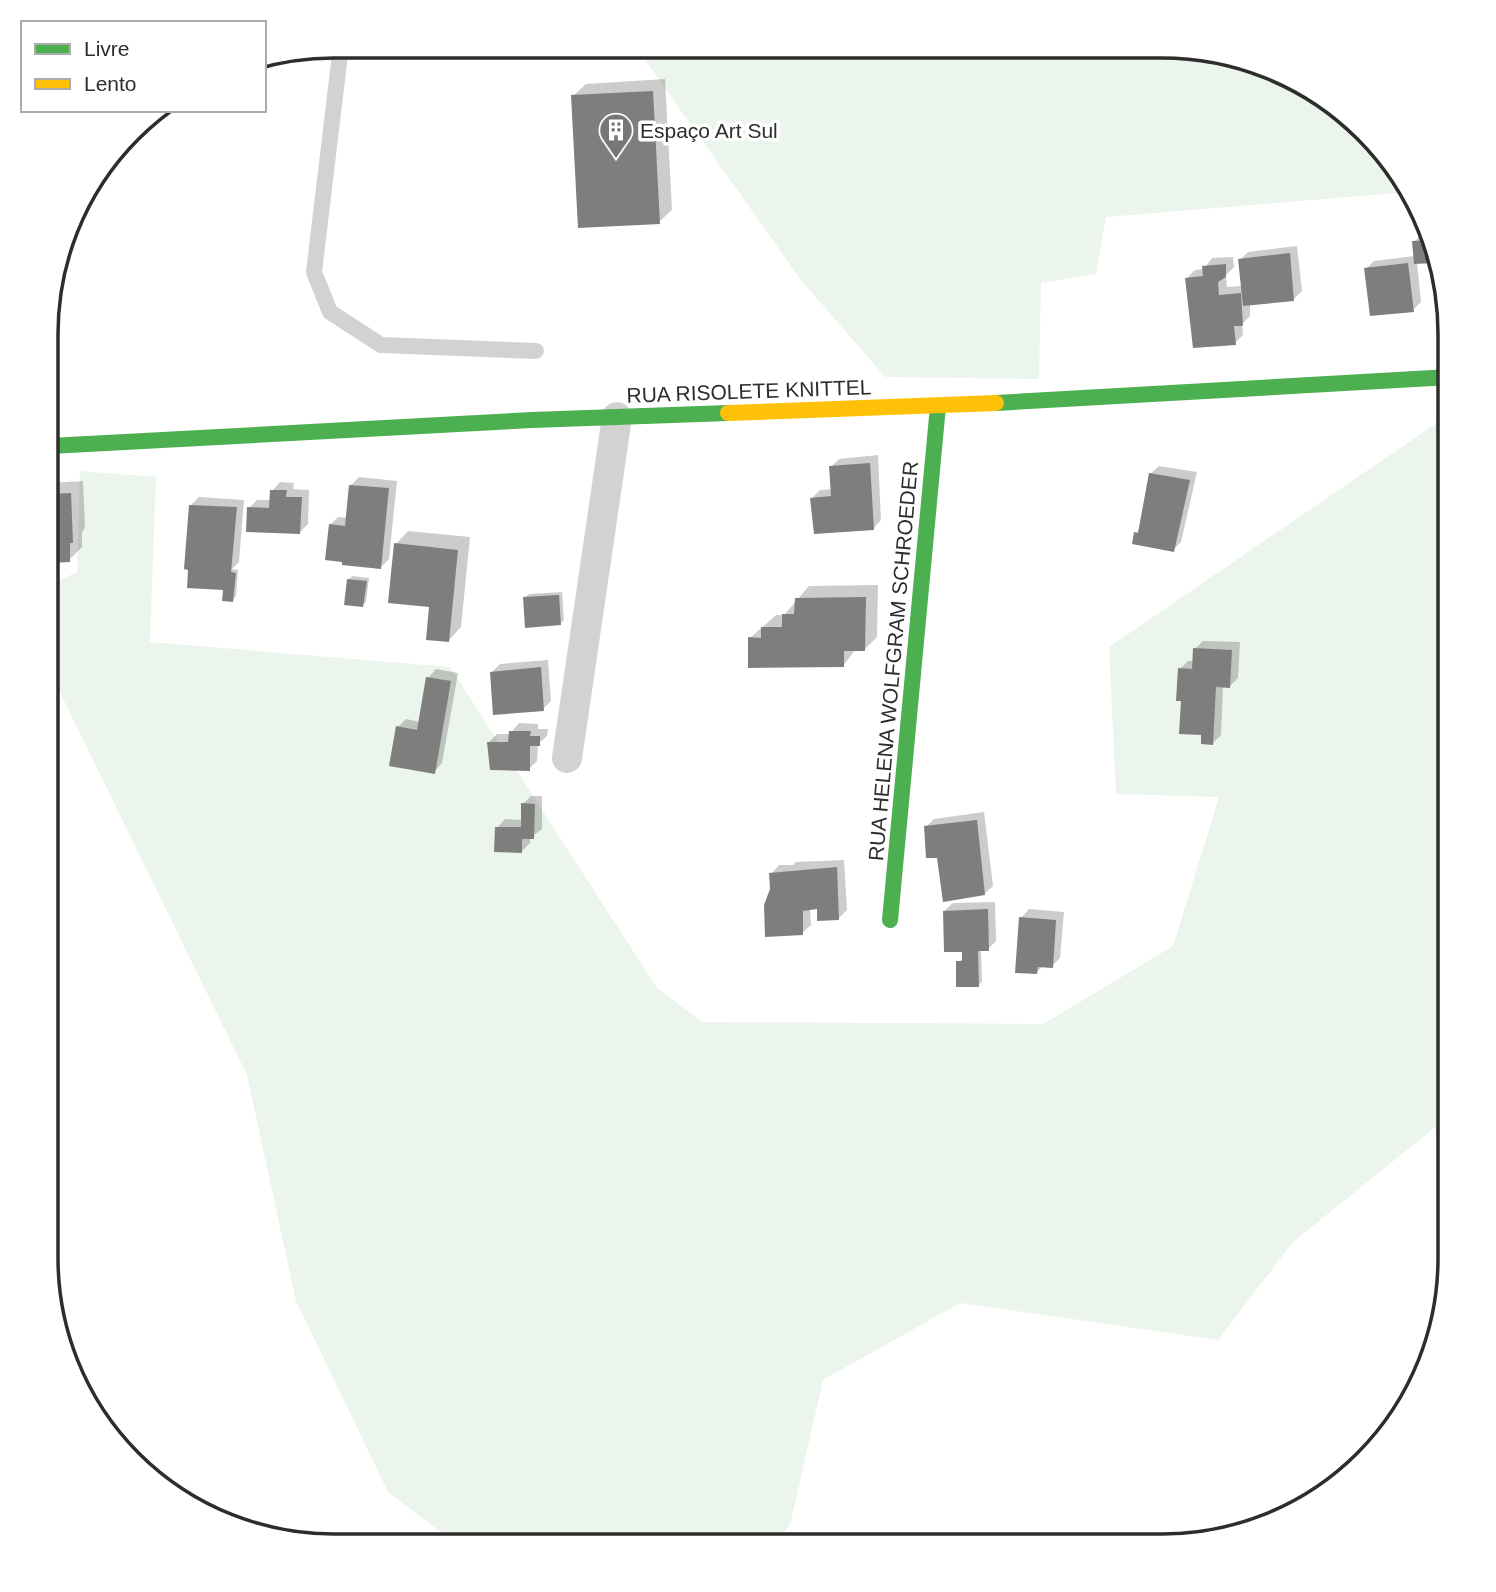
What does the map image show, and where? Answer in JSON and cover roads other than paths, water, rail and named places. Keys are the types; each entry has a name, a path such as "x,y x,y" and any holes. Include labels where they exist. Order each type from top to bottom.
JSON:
{"street":[{"name":"RUA RISOLETE KNITTEL","path":"58,446 617,417 937,406 1438,378"},
{"name":"RUA HELENA WOLFGRAM SCHROEDER","path":"890,919 937,406"},
{"path":"567,758 617,417"}],"lane":[{"path":"340,58 314,272 330,312 381,345 536,351"}],"place":[{"name":"Espaço Art Sul","path":"616,160"}]}
